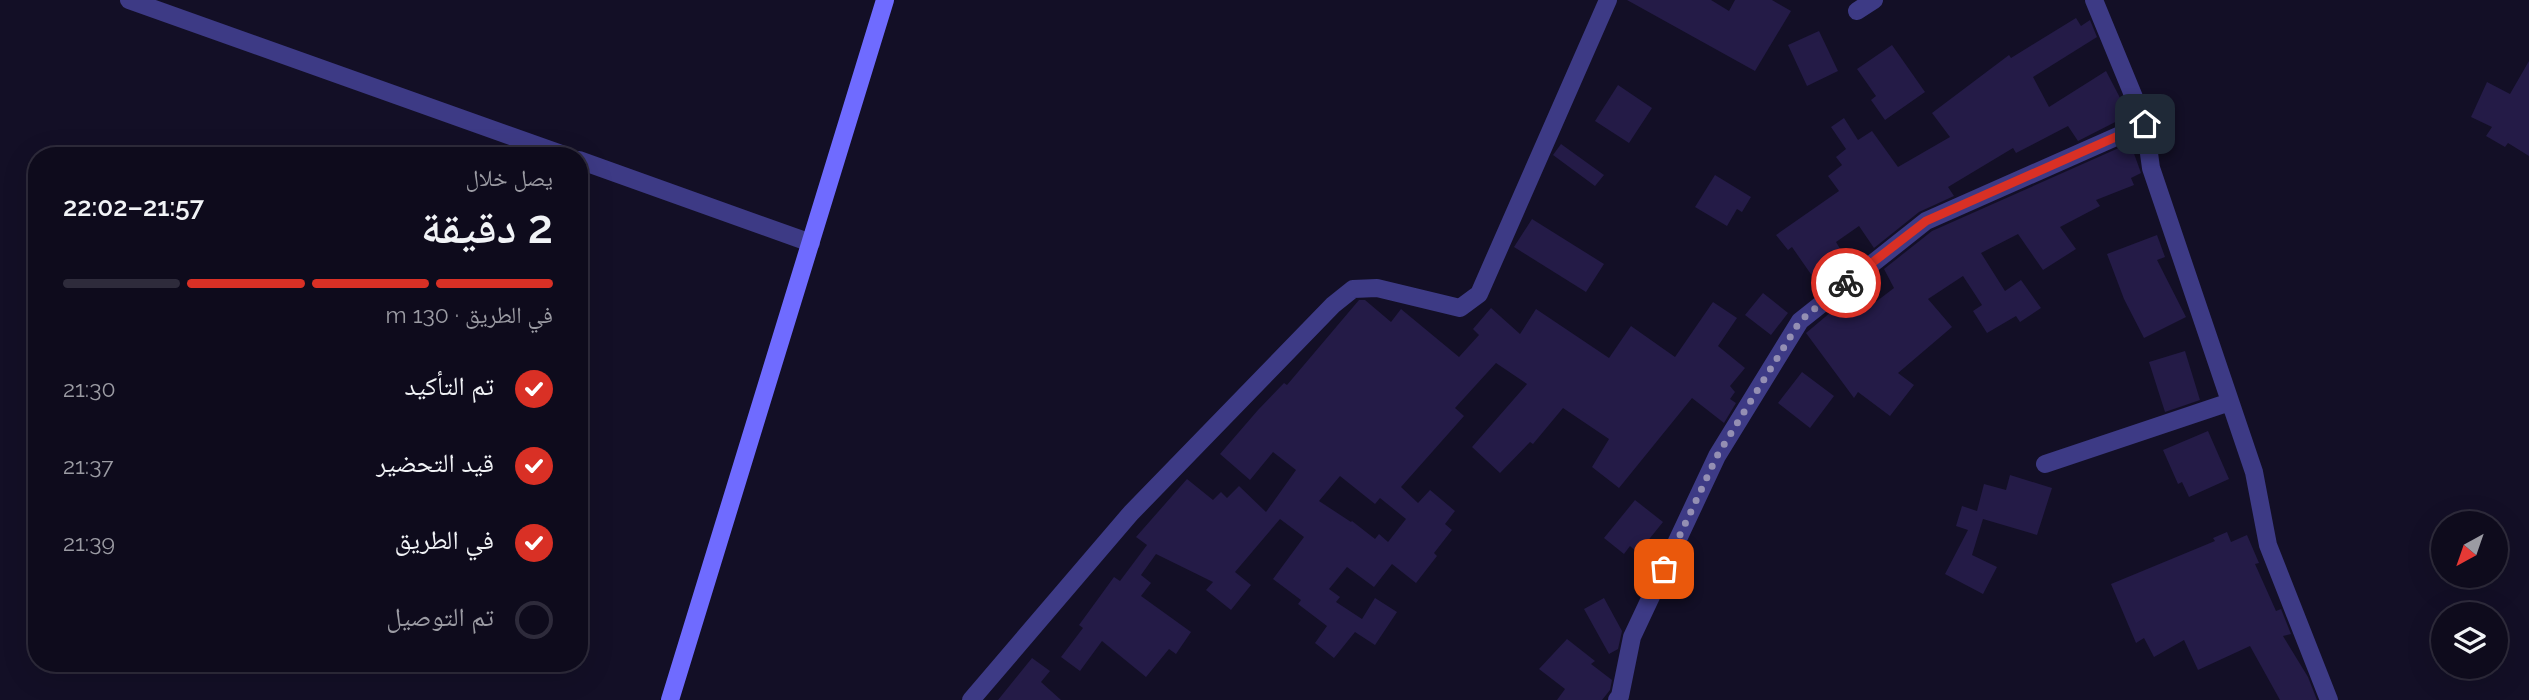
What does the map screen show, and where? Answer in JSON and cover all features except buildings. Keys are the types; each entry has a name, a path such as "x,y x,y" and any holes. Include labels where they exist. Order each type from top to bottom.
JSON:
{"main road":[{"path":"670,700 885,0"}],"street":[{"path":"129,0 542,147"},
{"path":"971,700 1131,513 1333,305 1353,289 1377,288 1460,308 1479,294 1608,0"},
{"path":"1857,11 1874,0"},
{"path":"2094,0 2145,124 2151,168 2254,472 2268,545 2329,700"},
{"path":"1620,699 1632,637 1717,456 1800,321 1926,221 2145,124"},
{"path":"588,163 811,243"},
{"path":"2045,464 2230,402"}],"way so far":[{"path":"1664,569 1717,456 1800,321 1846,283"}],"route":[{"path":"1846,283 1926,221 2145,124"}]}
